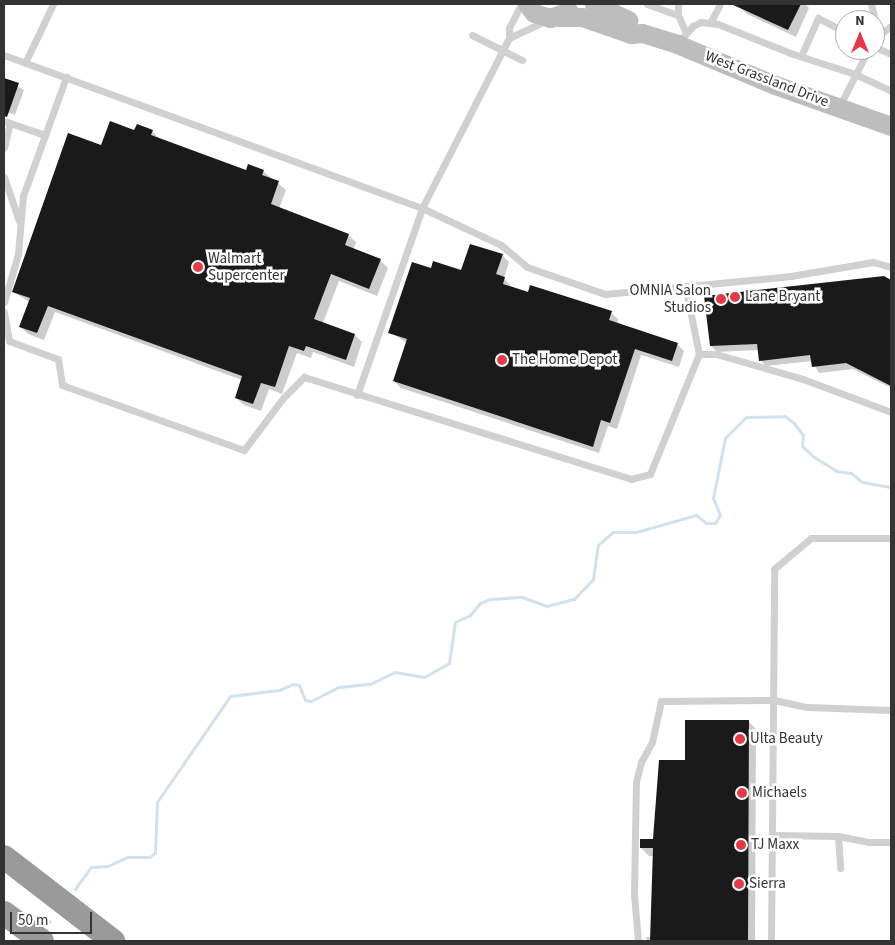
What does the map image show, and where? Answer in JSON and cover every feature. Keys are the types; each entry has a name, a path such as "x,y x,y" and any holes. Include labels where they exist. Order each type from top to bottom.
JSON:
{"highway":[{"path":"4,857 113,941"},
{"path":"4,913 42,941"}],"street":[{"path":"527,4 534,13 554,18 574,4"},
{"name":"West Grassland Drive","path":"594,4 630,21 642,32"},
{"name":"West Grassland Drive","path":"554,18 582,17 631,34 642,32 682,38 839,108 891,126"}],"lane":[{"path":"25,63 53,4"},
{"path":"357,395 422,208 509,38 509,28 521,4"},
{"path":"647,4 678,15"},
{"path":"678,4 682,38"},
{"path":"710,23 720,4"},
{"path":"509,38 554,18"},
{"path":"801,56 818,18 835,27"},
{"path":"682,38 692,26 710,23 855,74 891,91"},
{"path":"472,35 522,60"},
{"path":"4,55 422,208 501,245 527,267 605,294 791,276 874,262 891,266"},
{"path":"839,108 863,60"},
{"path":"4,302 18,254 23,196 66,77"},
{"path":"4,148 7,122 45,136"},
{"path":"4,177 20,223"},
{"path":"4,312 9,341 58,359 62,385 244,450 283,398 304,377 631,479 650,474 699,354 685,286"},
{"path":"699,354 716,354 803,379 891,412"},
{"path":"772,941 774,569 811,538 891,538"},
{"path":"638,941 634,894 636,782 641,762 652,742 660,702 774,700 807,707 891,710"},
{"path":"773,835 838,836 869,842 891,842"},
{"path":"838,836 840,868"}],"building":[{"path":"731,4 801,4 788,30"},
{"path":"4,78 19,83 7,117 4,116"},
{"name":"Walmart Supercenter","path":"110,121 134,130 137,124 153,130 151,135 246,170 248,164 264,170 262,175 279,181 271,204 349,234 345,245 381,259 369,289 331,274 314,319 355,334 346,360 306,346 304,351 289,346 275,387 261,383 253,404 235,398 242,376 48,306 37,333 19,327 30,298 12,292 68,133 101,145"},
{"name":"The Home Depot","path":"470,244 503,254 496,274 505,277 503,284 528,292 530,285 612,311 609,320 678,343 672,361 635,349 610,423 601,420 593,447 393,381 407,339 388,333 412,262 431,268 433,261 461,270"},
{"path":"884,276 891,280 891,386 846,363 812,367 810,355 759,361 757,344 710,346 704,296"},
{"path":"685,720 749,720 748,941 650,941 653,848 640,848 640,839 653,839 659,760 685,760"}],"waterway":[{"path":"75,889 91,867 108,866 127,857 149,857 155,853 157,802 230,696 279,690 293,684 299,685 305,700 311,701 339,687 370,684 395,672 424,677 449,663 455,622 470,615 480,603 490,599 522,597 547,606 574,599 593,579 598,545 613,532 636,532 696,515 706,523 715,523 720,515 713,498 725,438 746,417 785,416 794,423 803,435 802,446 814,457 836,471 851,473 862,482 891,487"}],"place":[{"name":"Walmart Supercenter","path":"198,267"},
{"name":"Lane Bryant","path":"735,297"},
{"name":"OMNIA Salon Studios","path":"721,299"},
{"name":"The Home Depot","path":"502,360"},
{"name":"Ulta Beauty","path":"740,739"},
{"name":"Michaels","path":"742,793"},
{"name":"TJ Maxx","path":"741,845"},
{"name":"Sierra","path":"739,884"}]}
